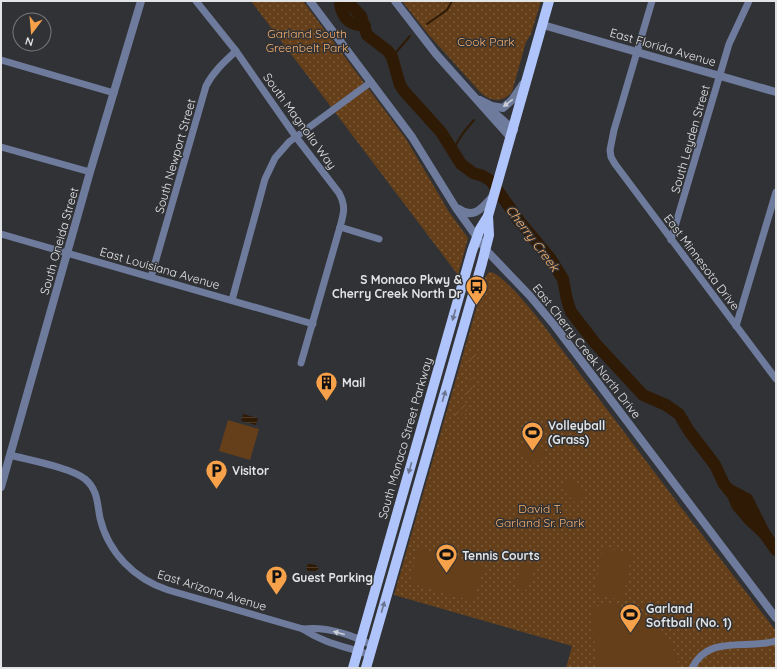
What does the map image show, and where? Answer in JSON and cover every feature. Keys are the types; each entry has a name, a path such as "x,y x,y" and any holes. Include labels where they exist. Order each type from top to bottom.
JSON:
{"main road":[{"name":"South Monaco Street Parkway","path":"353,668 477,237 488,216 496,193 549,1"},
{"name":"South Monaco Street Parkway","path":"366,668 486,250 489,235 488,216"}],"street":[{"name":"South Oneida Street","path":"1,488 90,172 141,1"},
{"name":"South Magnolia Way","path":"196,1 236,51 296,137 342,197 344,205 340,227 302,362"},
{"name":"East Cherry Creek North Drive","path":"310,1 420,149 456,208 486,250 530,296 555,326 776,618"},
{"path":"395,1 424,39 470,92 512,134"},
{"path":"637,52 652,1"},
{"name":"South Leyden Street","path":"671,240 730,39 749,1"},
{"name":"East Florida Avenue","path":"543,25 776,92"},
{"name":"South Newport Street","path":"151,277 206,86 220,65 236,51"},
{"name":"East Minnesota Drive","path":"637,52 614,130 610,150 611,158 776,379"},
{"path":"1,60 114,93"},
{"path":"470,92 488,105 503,108 514,98 530,72"},
{"path":"232,300 269,169 278,154 296,137 371,82"},
{"path":"1,147 90,172"},
{"path":"736,326 776,192"},
{"path":"456,208 471,214 476,213 496,193"},
{"path":"340,227 380,239"},
{"name":"East Louisiana Avenue","path":"1,234 313,324"},
{"name":"East Arizona Avenue","path":"10,455 74,473 87,481 97,496 102,523 112,547 129,568 149,582 168,590 304,629 319,638 358,650 371,650"},
{"name":"East Arizona Avenue","path":"304,629 322,629 361,640 371,650"},
{"path":"692,668 701,655 711,649 728,645 759,644 776,641"}],"green space":[{"name":"Garland South Greenbelt Park","path":"251,1 303,1 406,139 449,212 468,238 458,275"},
{"name":"Cook Park","path":"402,1 541,1 531,34 526,42 512,92 501,100 493,100 481,93 428,34"},
{"name":"David T. Garland Sr. Park","path":"490,272 502,279 525,302 541,322 776,631 776,668 566,668 572,646 394,595 485,278"},
{"path":"476,349 476,358 468,366 470,356"},
{"path":"473,377 474,380 472,388 467,397 466,394 470,380"},
{"path":"465,400 466,415 462,415 460,401"},
{"path":"458,404 460,411 455,421 454,411"},
{"path":"228,420 259,429 250,460 219,451"},
{"name":"Volleyball (Grass)","path":"525,439 546,453 538,465 518,451"},
{"name":"Volleyball (Grass)","path":"571,478 587,495 577,505 561,488"},
{"name":"Tennis Courts","path":"419,548 484,567 474,601 409,583"},
{"path":"603,548 632,553 623,600 594,594"},
{"path":"523,561 535,565 527,590 515,586"},
{"name":"Garland Softball (No. 1)","path":"609,605 634,610 655,624 671,643 679,667 598,668 590,607"}],"shaded area":[{"path":"243,414 258,418 256,425 241,421"},
{"path":"308,564 316,565 319,569 315,571 308,571 306,568"}],"waterway":[{"name":"Cherry Creek","path":"340,1 342,12 348,21 365,26"},
{"name":"Cherry Creek","path":"347,1 361,16 367,35 388,51 392,57 400,85 441,132 461,164 473,173 483,176 491,181 520,222 550,258 563,279 571,312 595,343 643,395 666,405 679,414 689,431 715,465 724,484 733,495 737,505 764,533"},
{"path":"427,24 447,10 452,1"},
{"path":"392,57 410,36"},
{"path":"452,151 463,133 474,120"},
{"name":"Cherry Creek","path":"728,489 747,499 764,533 776,550"}],"place":[{"name":"S Monaco Pkwy & Cherry Creek North Dr","path":"477,306"},
{"name":"Mail","path":"327,402"},
{"name":"Volleyball (Grass)","path":"532,452"},
{"name":"Visitor","path":"217,490"},
{"name":"Tennis Courts","path":"446,574"},
{"name":"Guest Parking","path":"277,596"},
{"name":"Garland Softball (No. 1)","path":"630,634"}]}
